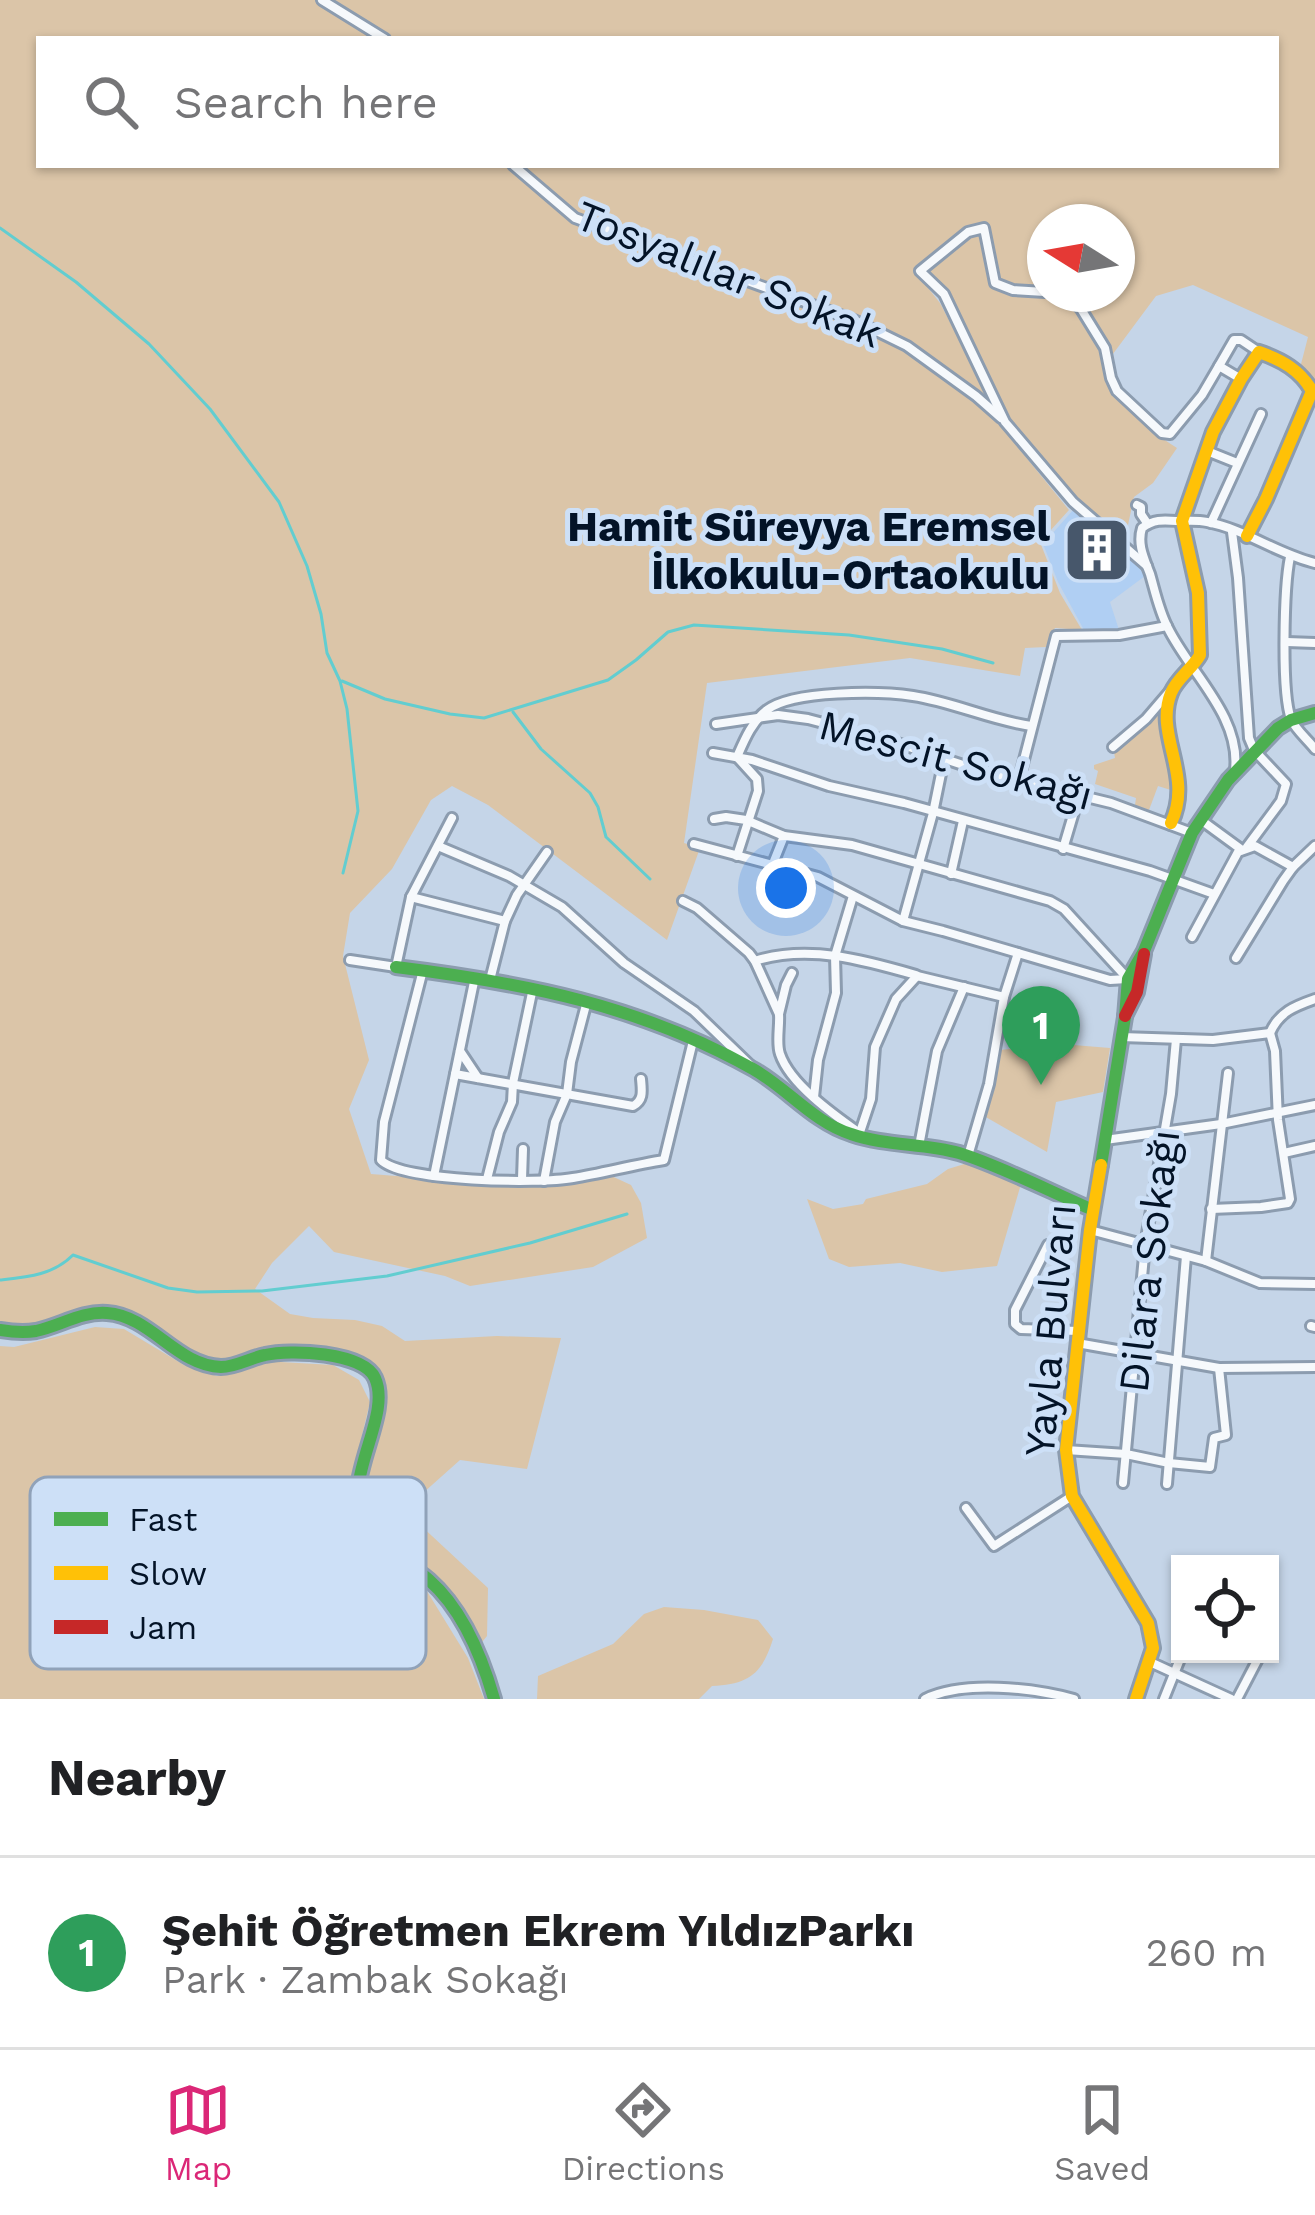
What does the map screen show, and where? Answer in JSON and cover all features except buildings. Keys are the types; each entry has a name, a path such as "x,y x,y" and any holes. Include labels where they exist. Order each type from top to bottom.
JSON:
{"main road":[{"path":"1171,823 1181,794 1169,699 1200,655 1198,593 1182,521 1207,451 1240,379 1259,352 1282,360 1301,374 1312,391 1247,536"},
{"name":"Yayla Bulvarı","path":"1150,1662 1153,1648 1148,1623 1072,1496 1066,1450 1103,1140 1125,1017 1137,992 1144,951 1196,826 1254,750 1278,728 1315,713"},
{"name":"Yayla Bulvarı","path":"1125,1017 1128,979 1144,951"},
{"path":"395,967 475,976 588,999 639,1016 755,1070 811,1112 859,1135 968,1156 1093,1210"},
{"path":"0,1330 28,1332 110,1313 148,1328 192,1360 221,1368 278,1353 366,1366 379,1388 361,1477"},
{"path":"426,1577 439,1588 479,1657 494,1699"},
{"path":"1134,1699 1150,1662"}],"street":[{"path":"322,0 380,36"},
{"name":"Tosyalılar Sokak","path":"517,168 575,218 854,320 907,346 1005,422"},
{"path":"1027,291 995,283 984,228 968,232 920,271 944,294 1005,422 1073,502 1147,566"},
{"path":"1083,312 1105,348 1117,391 1162,433 1170,434 1202,395 1234,340 1259,352"},
{"path":"1219,366 1240,379"},
{"path":"1211,523 1261,414"},
{"path":"1207,451 1237,463"},
{"path":"1137,505 1148,523"},
{"path":"1235,770 1228,726 1167,626 1139,536 1148,523 1162,520 1211,523 1315,562"},
{"path":"1192,937 1214,894 1286,788 1285,780 1254,750 1249,738 1232,530"},
{"path":"1290,556 1286,682 1292,720 1315,749"},
{"path":"1019,779 1056,636 1119,635 1167,626"},
{"path":"1286,642 1315,644"},
{"path":"1113,747 1175,685"},
{"path":"737,757 763,712 783,700 808,695 917,696 1031,726"},
{"name":"Mescit Sokağı","path":"716,724 778,715 808,719 983,772 1196,826 1245,849 1255,846 1293,867"},
{"path":"712,753 1173,878 1214,894"},
{"path":"736,856 756,800 757,779 737,757"},
{"path":"903,922 944,759"},
{"path":"1063,849 1079,795"},
{"path":"350,960 395,967 411,897 452,818"},
{"path":"714,819 746,820 784,836 852,845 1050,901 1064,909 1128,979"},
{"path":"952,874 963,821"},
{"path":"772,866 784,836"},
{"path":"694,844 818,878 903,922 1110,980 1128,979"},
{"path":"438,846 485,864 562,908 624,964 694,1011 755,1070"},
{"path":"1236,958 1293,867 1315,846"},
{"path":"490,980 505,921 547,852"},
{"path":"814,1097 818,1060 836,993 835,956 854,896"},
{"path":"411,897 505,921"},
{"path":"682,901 707,916 755,961 779,1014"},
{"path":"968,1156 1018,953"},
{"path":"755,961 791,954 835,956 1004,997"},
{"path":"423,970 384,1122 381,1160 387,1167 434,1176 544,1180 572,1179 664,1160 693,1040"},
{"path":"792,973 779,1014 780,1056 814,1097 859,1135 871,1099 875,1047 896,999 917,976"},
{"path":"434,1176 475,976"},
{"path":"919,1146 937,1052 964,986"},
{"path":"487,1179 512,1102 533,988"},
{"path":"544,1180 588,999"},
{"path":"1211,1209 1288,1202 1270,1033 1292,1007 1315,999"},
{"path":"1121,1037 1213,1040 1270,1033"},
{"name":"Dilara Sokağı","path":"1123,1483 1145,1245 1175,1040"},
{"path":"460,1050 478,1078"},
{"path":"1206,1261 1228,1073"},
{"path":"454,1074 633,1106 642,1097 641,1079"},
{"path":"1103,1140 1315,1105"},
{"path":"1284,1154 1315,1146"},
{"path":"522,1180 523,1149"},
{"path":"1090,1230 1206,1261 1260,1283 1315,1284"},
{"path":"1048,1245 1015,1310 1017,1327 1219,1368 1315,1367"},
{"path":"1167,1484 1186,1256"},
{"path":"1066,1450 1210,1467 1214,1438 1226,1435 1219,1368"},
{"path":"966,1508 994,1546 1072,1496"},
{"path":"1150,1662 1234,1699 1255,1663"},
{"path":"1164,1699 1178,1663"},
{"path":"1195,1699 1201,1685"},
{"path":"925,1699 950,1691 989,1688 1050,1692 1074,1699"}],"shaded area":[{"path":"0,0 1315,0 1315,385 1300,368 1308,337 1193,285 1156,296 1104,366 1133,413 1177,448 1153,483 1134,497 1125,539 1064,487 1023,442 988,382 947,294 928,273 921,279 940,303 1012,440 1069,510 1040,542 1060,593 1082,630 1055,628 1046,647 1025,648 1020,676 910,658 707,683 684,843 700,848 667,940 488,805 452,786 431,800 392,869 350,913 343,956 369,1060 349,1109 371,1174 534,1187 605,1173 631,1185 641,1203 647,1238 593,1267 470,1286 445,1276 334,1252 309,1226 272,1263 255,1289 290,1314 382,1326 405,1341 561,1338 527,1469 460,1460 426,1490 426,1477 363,1477 384,1398 379,1376 351,1355 269,1347 239,1359 204,1358 129,1316 104,1310 12,1329 0,1327"},
{"path":"1074,509 1128,552 1145,576 1110,602 1119,630 1084,630 1043,544"},
{"path":"1164,703 1177,792 1158,786 1149,810 1135,805 1136,798 1095,784 1098,771 1094,765 1115,758 1114,752"},
{"path":"1061,1044 1110,1048 1103,1092 1056,1102 1047,1152 984,1116 999,1050"},
{"path":"971,1162 1021,1184 997,1266 942,1272 900,1263 849,1267 829,1259 807,1199 833,1209 863,1204 866,1199 927,1184 948,1169"},
{"path":"95,1327 124,1329 184,1365 217,1376 263,1361 333,1365 359,1380 370,1402 352,1477 30,1477 30,1669 426,1669 426,1590 468,1658 484,1699 0,1699 0,1346 14,1347"},
{"path":"426,1530 488,1588 487,1636 478,1647 446,1591 426,1576"},
{"path":"664,1607 758,1620 773,1639 764,1661 752,1675 712,1686 699,1699 537,1699 538,1676 613,1644 644,1614"}],"waterway":[{"path":"0,228 76,282 149,344 210,409 279,502 307,566 327,653 347,709 358,811 343,873"},
{"path":"342,681 385,699 484,718 608,680 668,632 694,625 849,635 942,649 993,663"},
{"path":"513,712 541,749 590,793 606,837 650,879"},
{"path":"0,1280 48,1271 73,1255 168,1288 262,1291 387,1276 530,1243 627,1214"}],"traffic: fast":[{"path":"1101,1165 1128,979 1192,833 1228,780 1278,728 1315,713"},
{"path":"396,967 535,989 624,1013 753,1069 837,1129 877,1141 959,1153 1093,1210"},
{"path":"0,1330 36,1331 80,1316 107,1313 137,1323 205,1365 227,1367 291,1352 356,1363 375,1378 379,1394 360,1477"},
{"path":"426,1578 461,1619 494,1699"}],"traffic: slow":[{"path":"1171,823 1178,788 1167,709 1174,688 1200,655 1198,593 1182,521 1213,432 1259,352 1290,367 1312,391 1247,536"},
{"path":"1101,1165 1066,1450 1072,1496 1148,1623 1153,1648 1136,1699"}],"traffic: jam":[{"path":"1125,1016 1137,992 1144,954"}],"place":[{"name":"Hamit Süreyya Eremsel İlkokulu-Ortaokulu","path":"1097,550"},
{"name":"Şehit Öğretmen Ekrem YıldızParkı","path":"1041,1085"}]}
